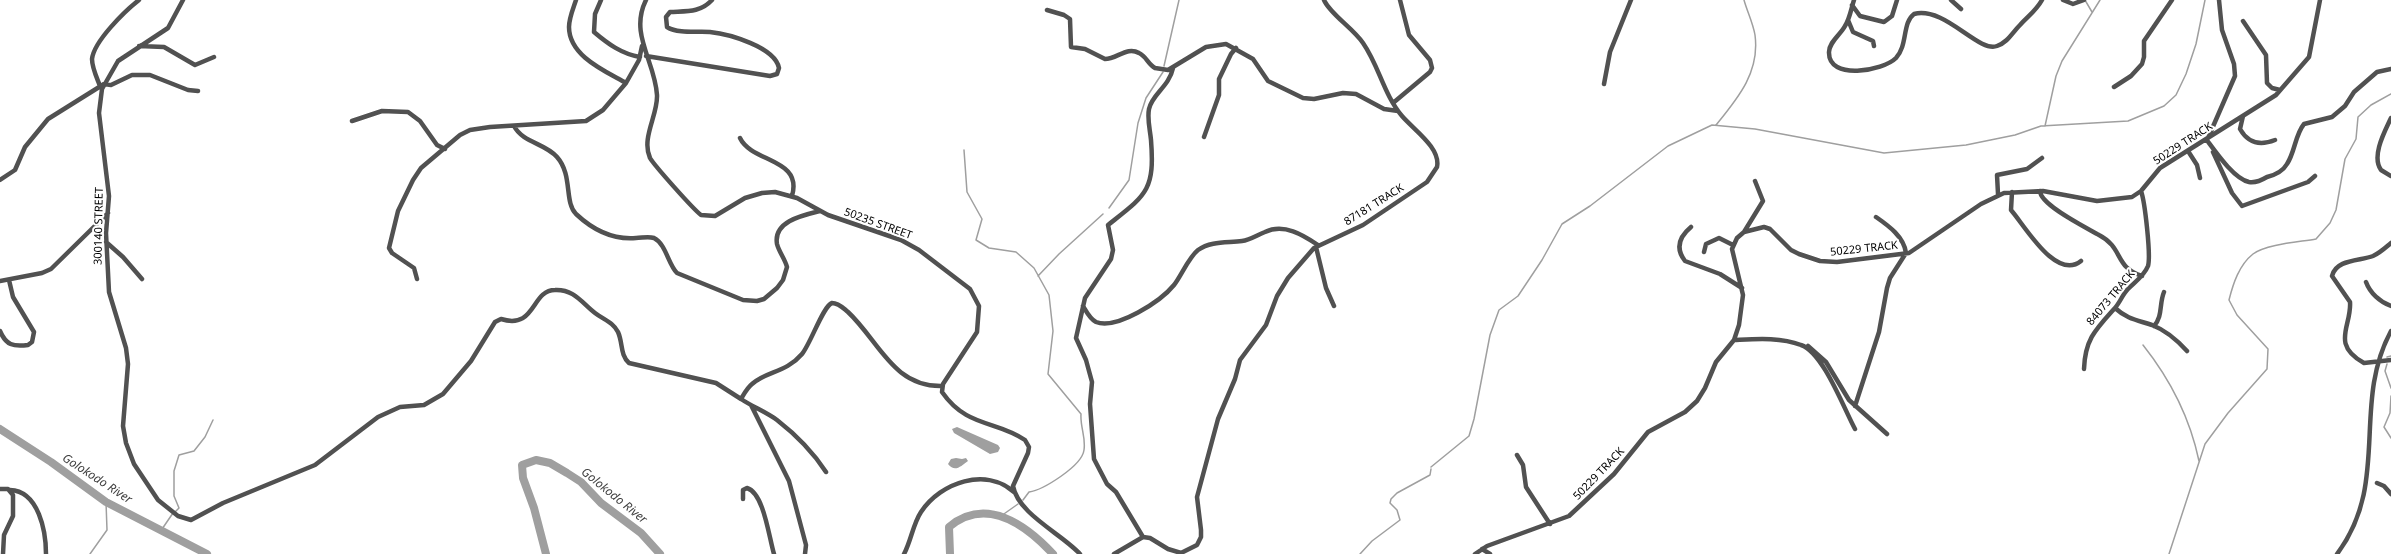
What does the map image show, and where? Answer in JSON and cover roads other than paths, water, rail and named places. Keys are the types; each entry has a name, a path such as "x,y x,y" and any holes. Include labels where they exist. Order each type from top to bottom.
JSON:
{"street":[{"path":"102,85 93,63 96,49 123,14 139,0"},
{"name":"300140 STREET","path":"183,0 168,28 138,46 118,61 102,85 99,113 108,178 106,242 110,299 125,343 128,364 123,417 126,443 134,464 158,500 165,507 178,516 191,520 223,503 315,465 378,417 400,407 424,404 438,397 471,361 496,322 501,319 513,322 526,317 544,294 554,290 575,295 596,314 613,324 619,334 624,357 629,363 716,383 741,399"},
{"path":"576,0 569,26 575,46 588,60 626,83"},
{"path":"601,0 594,19 594,32 607,43 628,55 640,57"},
{"name":"50235 STREET","path":"646,0 640,23 642,44 657,94 648,141 649,154 654,164 697,211 707,217 714,216 745,198 762,193 775,192 792,196 820,211 910,245 944,268 970,289 979,306 977,332 942,386"},
{"path":"646,56 770,76 776,74 779,68 775,60 765,51 749,42 731,35 667,27 666,17 670,12 698,10 706,7 712,0"},
{"name":"87181 TRACK","path":"1142,537 1150,538 1168,549 1181,553 1197,545 1201,538 1198,497 1218,419 1235,379 1240,360 1266,325 1277,296 1288,278 1317,246 1363,225 1427,182 1435,172 1438,162 1436,154 1398,111 1364,44 1353,30 1327,5 1324,0"},
{"path":"1393,103 1430,72 1432,68 1430,60 1409,35 1400,0"},
{"path":"1604,84 1610,52 1631,0"},
{"path":"1853,2 1860,16 1884,22 1892,16 1897,0"},
{"path":"1951,0 1961,10"},
{"path":"1853,2 1848,20 1831,45 1830,58 1836,65 1846,70 1864,71 1888,64 1897,57 1905,42 1907,24 1914,14 1922,13 1935,16 1984,45 1995,47 2009,39 2035,12 2042,0"},
{"path":"2063,0 2073,4 2084,0"},
{"path":"2114,87 2131,76 2142,64 2144,57 2144,41 2172,0"},
{"path":"2219,0 2222,30 2234,64 2235,76 2232,88 2207,139 2232,193 2242,206 2311,180 2315,176"},
{"name":"50229 TRACK","path":"1744,232 1757,227 1770,229 1799,254 1826,262 1906,254 1916,250 1981,204 1998,194 2040,191 2102,201 2132,196 2141,191 2158,170 2243,115 2274,97 2310,57 2320,0"},
{"path":"1047,10 1069,17 1071,21 1070,44 1073,49 1085,49 1105,59 1126,52 1136,52 1143,56 1155,68 1163,70 1173,68 1206,47 1222,44 1236,48 1253,59 1268,81 1303,98 1314,99 1343,93 1356,94 1384,109 1398,111"},
{"path":"1848,20 1853,32 1873,41 1874,46"},
{"path":"2243,21 2266,55 2267,83 2272,88 2280,90"},
{"path":"417,279 414,268 390,250 391,237 398,211 413,180 421,168 460,135 470,130 586,121 603,110 626,83 640,57 642,44"},
{"path":"138,46 164,47 195,65 214,57"},
{"path":"1204,137 1219,94 1218,79 1231,54 1236,48"},
{"path":"1114,554 1142,537 1116,492 1107,484 1094,459 1090,404 1092,382 1086,360 1076,338 1083,306 1090,289 1111,259 1113,250 1108,225 1140,200 1146,190 1152,170 1149,108 1166,85 1173,68"},
{"path":"2210,145 2242,179 2253,182 2272,176 2287,164 2295,148 2299,130 2304,124 2332,118 2345,106 2354,92 2377,72 2391,68"},
{"path":"0,180 15,170 25,147 48,119 102,85 111,85 132,76 150,75 188,90 198,91"},
{"path":"352,121 382,111 408,112 420,121 437,145 445,149"},
{"path":"2243,115 2240,129 2246,138 2258,143 2275,140"},
{"path":"2391,118 2380,145 2377,162 2381,170 2391,176"},
{"path":"514,126 521,136 541,145 561,162 567,174 572,209 595,229 629,238 654,238 660,244 671,265 678,273 743,300 764,299 777,288 783,280 787,267 777,246 780,231 790,220 820,211"},
{"path":"740,138 747,148 769,158 792,176 795,183 792,196"},
{"path":"2188,151 2197,164 2200,178"},
{"path":"1998,194 1996,181 1998,174 2027,169 2042,158"},
{"path":"1704,252 1706,244 1719,238 1733,244 1744,232 1763,200 1756,181"},
{"path":"2040,191 2044,200 2064,215 2108,240 2116,248 2126,269 2142,276"},
{"name":"84073 TRACK","path":"2084,369 2088,341 2105,318 2115,308 2124,293 2142,276 2149,259 2141,191"},
{"path":"2012,192 2011,210 2043,251 2061,265 2073,266 2081,261"},
{"path":"0,281 42,273 51,269 59,263 92,227 108,213"},
{"path":"1855,406 1879,332 1890,278 1906,254 1904,243 1886,224 1876,217"},
{"path":"1691,227 1684,233 1679,243 1678,250 1685,261 1720,274 1742,288"},
{"path":"1083,306 1089,316 1097,322 1116,321 1133,315 1169,290 1196,252 1214,244 1247,240 1266,231 1279,229 1301,234 1317,246 1326,288 1334,306"},
{"path":"106,242 123,257 142,279"},
{"path":"2390,361 2364,363 2347,346 2344,334 2350,302 2332,276 2335,269 2341,265 2372,256 2391,243"},
{"name":"50229 TRACK","path":"1475,554 1482,549 1569,516 1614,474 1648,432 1690,408 1702,395 1716,362 1734,340 1742,317 1742,288 1733,254 1733,244"},
{"path":"0,331 4,340 15,347 28,345 34,337 33,328 13,297 9,280"},
{"path":"2366,282 2371,292 2384,303 2391,306"},
{"path":"2154,326 2160,317 2161,300 2164,292"},
{"path":"826,472 817,459 776,419 741,399 755,382 780,372 798,359 812,341 824,310 832,303 839,304 852,316 890,364 902,374 925,386 942,386 942,392 952,404 970,418 1025,440 1029,447 1028,453 1015,481 1014,492"},
{"path":"2115,308 2128,318 2154,326 2171,336 2187,351"},
{"path":"2378,411 2380,362 2391,331"},
{"path":"1734,340 1773,339 1810,347 1826,362 1844,394 1855,406 1888,434"},
{"path":"1803,345 1825,368 1855,429"},
{"path":"751,405 789,481 806,545 805,554"},
{"path":"1517,454 1523,465 1526,487 1550,524"},
{"path":"2378,477 2376,486 2384,486 2391,494"},
{"path":"904,554 920,513 933,498 947,488 964,481 994,480 1005,484 1014,492 1022,505 1080,554"},
{"path":"742,499 743,490 746,488 755,494 766,518 774,554"},
{"path":"0,490 10,490 23,494 36,508 44,531 46,554"},
{"path":"3,554 4,535 12,516 13,495 10,490"},
{"path":"2337,554 2358,529"},
{"path":"1482,549 1490,554"}],"waterway":[{"path":"1164,66 1179,0"},
{"path":"1716,125 1746,84 1754,61 1756,48 1755,35 1744,0"},
{"path":"2085,0 2092,12"},
{"path":"2045,126 2056,76 2062,61 2100,0"},
{"path":"1431,467 1469,436 1474,419 1490,335 1499,310 1518,296 1542,260 1562,224 1590,206 1668,146 1712,125 1755,129 1884,153 1966,145 2015,135 2041,126 2128,121 2164,106 2176,95 2186,74 2196,44 2205,0"},
{"path":"1109,208 1129,180 1138,123 1146,98 1163,72"},
{"path":"2169,554 2205,444 2228,413 2267,369 2268,349 2237,315 2229,300 2237,275 2248,258 2253,254 2266,248 2316,239 2330,223 2336,210 2345,159 2356,139 2358,117 2371,105 2391,94"},
{"path":"964,150 967,192 982,219 976,240 989,248 1016,252 1034,268 1049,295 1053,331 1048,374 1081,414 1081,423 1084,436 1084,450 1082,456 1077,463 1061,476 1043,487 1029,492 1023,500"},
{"path":"1038,276 1059,254 1103,214"},
{"path":"2143,345 2162,371 2178,400 2190,430 2199,461"},
{"path":"2387,357 2391,356"},
{"path":"2387,364 2385,371 2391,388"},
{"path":"2391,396 2390,413 2384,427 2391,438"},
{"path":"175,512 179,508 174,496 174,471 179,455 194,451 205,437 213,420"},
{"name":"Golokodo River","path":"0,429 51,462 106,502 207,554"},
{"name":"Golokodo River","path":"546,554 534,508 523,478 522,465 536,460 550,463 581,482 601,503 641,533 660,554"},
{"path":"1360,554 1372,541 1400,520 1397,510 1390,503 1391,499 1397,493 1430,475 1431,469"},
{"path":"90,554 107,530 106,502"},
{"path":"1001,516 1018,504"},
{"path":"160,532 173,513"},
{"name":"Golokodo River","path":"950,554 949,527 963,518 977,514 991,514 1005,518 1031,533 1053,554"}]}
